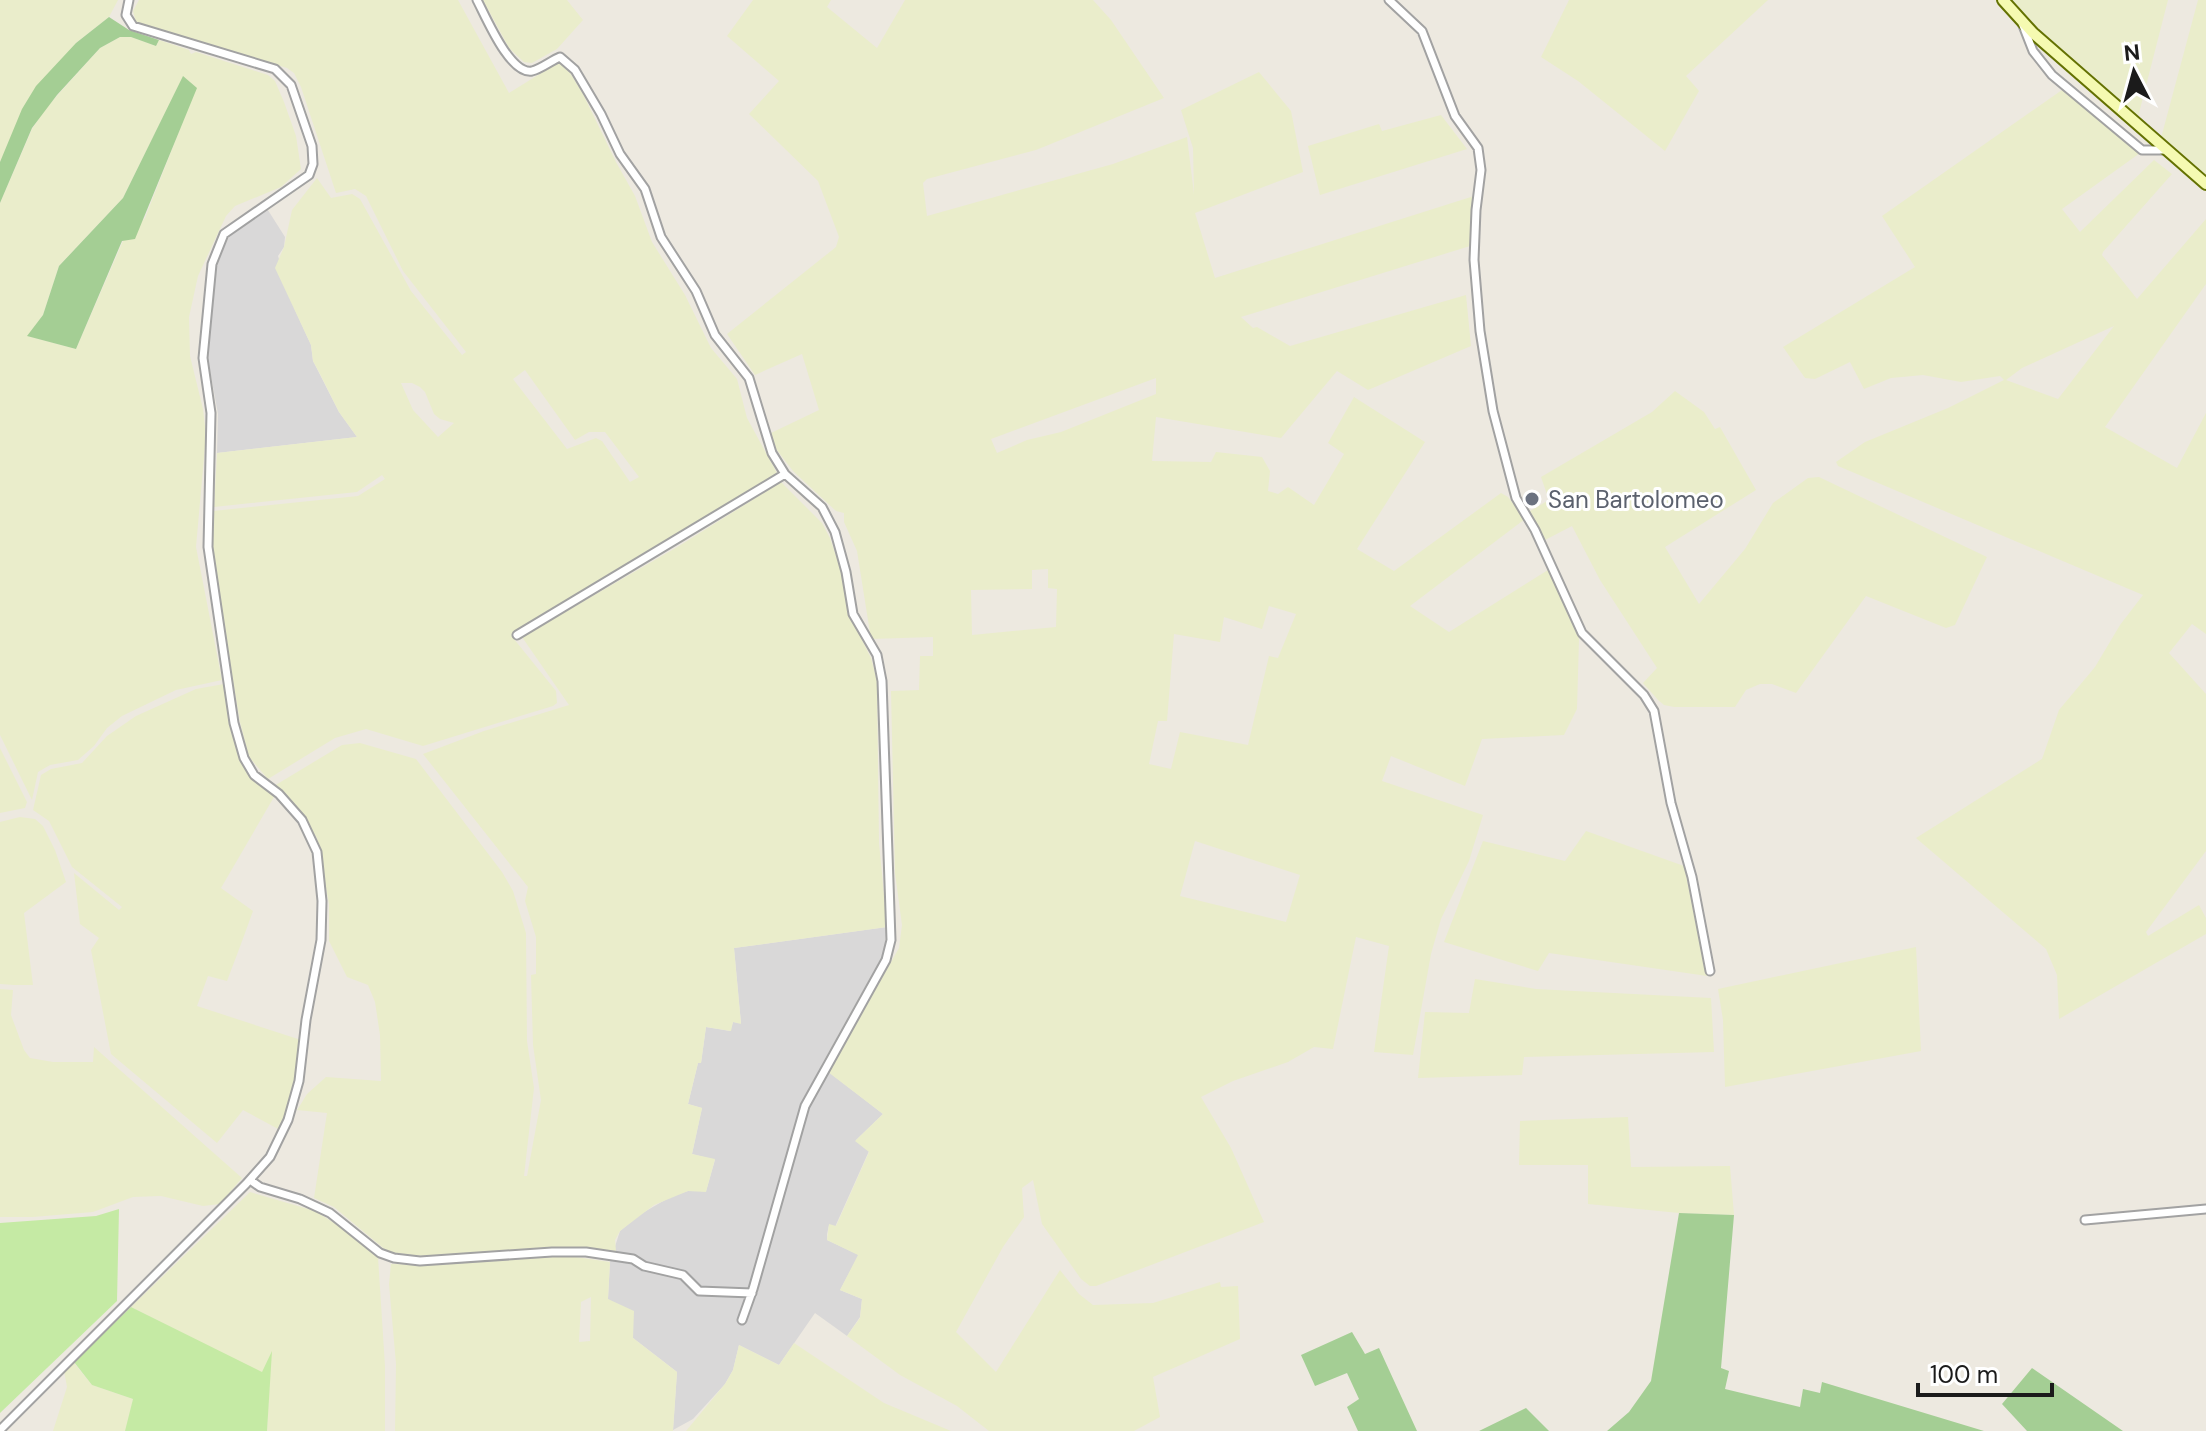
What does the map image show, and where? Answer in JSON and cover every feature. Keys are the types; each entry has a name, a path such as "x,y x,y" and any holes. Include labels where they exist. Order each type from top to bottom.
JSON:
{"main road":[{"path":"2003,0 2021,21 2206,184"}],"street":[{"path":"0,1430 270,1157 288,1120 299,1081 306,1020 321,940 322,901 317,852 302,820 279,794 254,775 244,758 234,723 208,547 211,413 203,358 212,264 224,234 309,175 313,164 312,146 291,85 275,69 133,26 126,15 129,0"},
{"path":"477,0 507,56 521,69 532,71 560,57 575,70 620,154 645,189 661,237 696,291 715,335 749,378 772,453 785,474 822,507 835,532 853,614 877,655 882,681 891,940 886,960 805,1106 742,1320"},
{"path":"1389,0 1422,31 1455,116 1478,148 1481,170 1474,260 1480,331 1493,411 1516,498 1535,530 1582,633 1644,695 1654,711 1671,803 1692,877 1710,971"},
{"path":"2021,21 2033,51 2052,75 2142,150 2166,150"},
{"path":"517,635 785,474"},
{"path":"250,1180 260,1187 300,1199 330,1213 380,1253 394,1258 420,1261 586,1252 638,1260 644,1266 683,1275 699,1291 752,1293"},
{"path":"2085,1220 2206,1209"}],"shaded area":[{"path":"266,207 285,237 284,247 278,256 295,310 311,345 313,361 339,412 357,437 217,453 218,414 208,360 209,318 216,263 232,231"},
{"path":"887,927 884,953 821,1066 883,1114 856,1140 869,1151 835,1227 829,1225 827,1234 827,1240 859,1255 840,1290 862,1299 860,1317 847,1336 815,1313 779,1365 739,1345 733,1370 725,1384 693,1419 673,1430 677,1372 633,1338 608,1299 610,1262 620,1231 639,1215 672,1196 688,1191 706,1191 715,1160 692,1154 702,1108 688,1104 698,1063 701,1063 706,1027 730,1031 733,1022 741,1023 734,948"}],"green space":[{"path":"0,0 118,0 109,17 76,43 0,162"},
{"path":"139,0 458,0 509,93 559,62 583,94 635,196 652,242 685,295 711,348 737,379 747,418 777,473 518,629 514,639 556,691 557,703 553,706 423,746 366,729 335,738 268,779 249,757 217,588 212,547 213,511 358,496 385,479 382,475 357,492 214,507 217,453 357,437 339,412 313,361 311,345 275,268 284,247 292,210 317,178 331,198 352,194 360,199 411,291 462,355 466,352 403,271 366,196 355,189 336,193 294,73 287,68 136,22 133,11","holes":["525,370 575,440 589,432 605,432 639,477 630,482 602,441 596,438 567,449 513,379","401,383 420,387 434,414 454,423 438,437 413,410"]},
{"path":"483,0 567,0 583,20 557,49 532,63 524,62 509,48"},
{"path":"753,0 831,0 827,7 877,48 905,0 1093,0 1111,20 1164,98 1036,150 927,179 923,183 927,216 1113,164 1187,137 1194,194 1193,148 1181,110 1259,72 1291,111 1303,172 1195,213 1215,278 1474,196 1470,246 1241,317 1253,328 1257,327 1290,346 1466,295 1471,346 1368,390 1337,371 1281,438 1156,417 1152,461 1211,462 1216,452 1262,457 1270,471 1268,491 1278,494 1288,487 1314,505 1344,454 1328,443 1354,397 1425,442 1357,549 1394,571 1501,493 1508,497 1525,519 1410,606 1449,632 1548,570 1579,639 1577,709 1564,735 1482,739 1465,786 1391,756 1382,781 1483,815 1469,861 1441,919 1431,954 1413,1055 1374,1052 1389,946 1356,937 1333,1049 1314,1047 1288,1062 1233,1081 1201,1097 1231,1148 1264,1222 1090,1286 1081,1279 1042,1224 1033,1180 1022,1188 1024,1217 1003,1247 956,1332 996,1372 1060,1270 1079,1294 1093,1305 1153,1303 1220,1282 1221,1287 1238,1286 1240,1339 1153,1377 1160,1417 1134,1431 989,1431 957,1406 900,1375 847,1336 860,1318 862,1299 840,1290 858,1255 827,1240 829,1224 836,1226 869,1152 855,1141 883,1114 828,1072 899,948 902,925 895,873 891,691 919,690 920,656 933,656 933,637 871,639 857,551 844,522 844,513 836,511 793,471 776,449 771,433 819,410 802,354 755,375 727,334 836,247 839,237 818,181 749,114 779,81 727,36","holes":["1156,378 1156,394 1061,432 1027,440 997,453 991,439","1048,569 1048,588 1057,589 1056,627 972,635 971,590 1032,589 1032,570","1269,606 1296,614 1278,658 1269,656 1248,745 1180,732 1171,769 1149,764 1158,721 1167,721 1174,634 1220,642 1224,617 1262,629","1195,841 1300,875 1286,922 1180,896"]},
{"path":"1569,0 1768,0 1686,76 1699,91 1665,151 1578,81 1541,57"},
{"path":"2010,0 2168,0 2138,117 2068,58"},
{"path":"2198,0 2206,0 2206,177 2161,138"},
{"path":"109,17 129,30 159,40 156,46 131,37 120,37 100,48 32,128 0,203 0,162 22,109 36,86 76,43"},
{"path":"120,37 131,37 156,46 159,40 189,50 191,54 196,52 268,75 275,81 296,136 301,169 281,187 235,206 226,216 198,276 189,317 190,356 206,435 196,547 222,680 176,690 122,716 78,760 50,765 38,772 32,800 0,735 0,203 32,129 46,108 100,48","holes":["183,77 196,88 145,218 123,241 76,349 28,336 43,315 59,266 123,198"]},
{"path":"183,76 197,88 135,239 122,241 76,349 27,336 43,315 59,266 123,198"},
{"path":"2062,90 2140,153 2062,209 2080,232 2154,160 2172,174 2102,255 2137,299 2206,219 2206,284 2105,427 2177,468 2206,413 2206,634 2192,624 2169,653 2206,694 2206,851 2146,932 2148,936 2199,905 2206,918 2206,934 2059,1019 2057,975 2046,949 1916,838 2042,759 2059,710 2095,667 2120,625 2143,595 1838,466 1836,462 1865,442 1948,408 2004,380 2000,376 1961,382 1923,375 1891,378 1864,389 1850,362 1815,379 1805,378 1783,347 1915,267 1882,216","holes":["2114,326 2058,399 2006,380 2022,368"]},
{"path":"1441,115 1467,149 1320,195 1308,146 1379,124 1382,131"},
{"path":"1675,391 1704,412 1715,429 1720,427 1756,490 1665,547 1699,604 1745,549 1773,503 1808,478 1819,477 1987,557 1955,625 1946,628 1866,596 1796,693 1772,684 1760,684 1746,690 1735,707 1674,707 1658,700 1643,683 1657,668 1600,580 1572,526 1545,540 1530,511 1549,500 1541,477 1652,412"},
{"path":"781,482 822,523 830,538 851,618 871,658 877,681 879,843 887,927 734,948 741,1024 733,1022 731,1031 706,1027 701,1063 698,1063 688,1104 702,1108 692,1154 715,1159 706,1192 688,1191 654,1205 620,1231 615,1240 616,1251 552,1247 421,1256 388,1252 334,1207 314,1198 327,1113 297,1110 307,1094 326,1077 381,1081 380,1035 375,1002 368,985 347,977 329,941 329,904 317,838 297,807 274,786 342,745 360,743 416,759 502,872 513,891 526,933 527,1041 534,1088 524,1176 527,1176 541,1100 533,1045 531,975 536,974 536,937 525,901 528,887 423,754 569,705 522,637 679,546"},
{"path":"224,684 231,732 238,754 250,774 274,797 221,888 253,911 241,944 227,981 208,976 197,1006 301,1040 295,1082 280,1130 243,1110 217,1143 111,1054 91,950 99,938 80,924 74,873 119,910 122,907 72,867 49,821 33,810 41,775 51,769 82,763 107,736 136,716 196,689"},
{"path":"0,748 27,802 25,808 0,813"},
{"path":"20,817 35,819 43,826 66,882 24,913 33,985 0,984 0,822"},
{"path":"1586,831 1684,866 1707,976 1549,953 1538,971 1444,942 1483,841 1565,861"},
{"path":"1916,947 1921,1051 1725,1087 1723,1020 1718,989"},
{"path":"1475,979 1536,989 1711,998 1714,1052 1524,1057 1522,1075 1418,1078 1425,1012 1469,1013"},
{"path":"0,989 13,990 11,1015 30,1058 53,1062 93,1062 94,1047 242,1178 220,1204 203,1206 161,1196 133,1197 93,1212 0,1217"},
{"path":"1628,1117 1631,1167 1730,1166 1734,1215 1588,1204 1588,1165 1519,1165 1520,1121"},
{"path":"250,1192 315,1211 347,1231 378,1257 385,1366 385,1431 267,1431 271,1354 262,1373 131,1307"},
{"path":"119,1209 117,1301 0,1413 0,1223 96,1216"},
{"path":"1679,1213 1734,1215 1721,1368 1729,1371 1725,1389 1800,1407 1803,1389 1820,1393 1822,1382 1984,1431 1607,1431 1629,1412 1651,1381"},
{"path":"569,1256 610,1262 608,1299 634,1311 633,1338 677,1372 673,1431 395,1431 396,1364 389,1284 391,1264 435,1265","holes":["591,1297 590,1341 579,1342 581,1302"]},
{"path":"131,1307 262,1372 272,1351 267,1431 125,1431 133,1399 92,1385 74,1362"},
{"path":"1352,1332 1365,1354 1379,1348 1417,1431 1358,1431 1347,1407 1359,1399 1347,1373 1315,1386 1301,1355"},
{"path":"794,1343 884,1403 951,1431 686,1431 725,1384 733,1370 739,1345 779,1365"},
{"path":"74,1363 92,1385 133,1399 126,1431 53,1431 67,1387 64,1371"},
{"path":"2032,1368 2123,1431 2027,1431 2002,1404"},
{"path":"1526,1408 1549,1431 1479,1431"}],"place":[{"name":"San Bartolomeo","path":"1532,499"}]}
